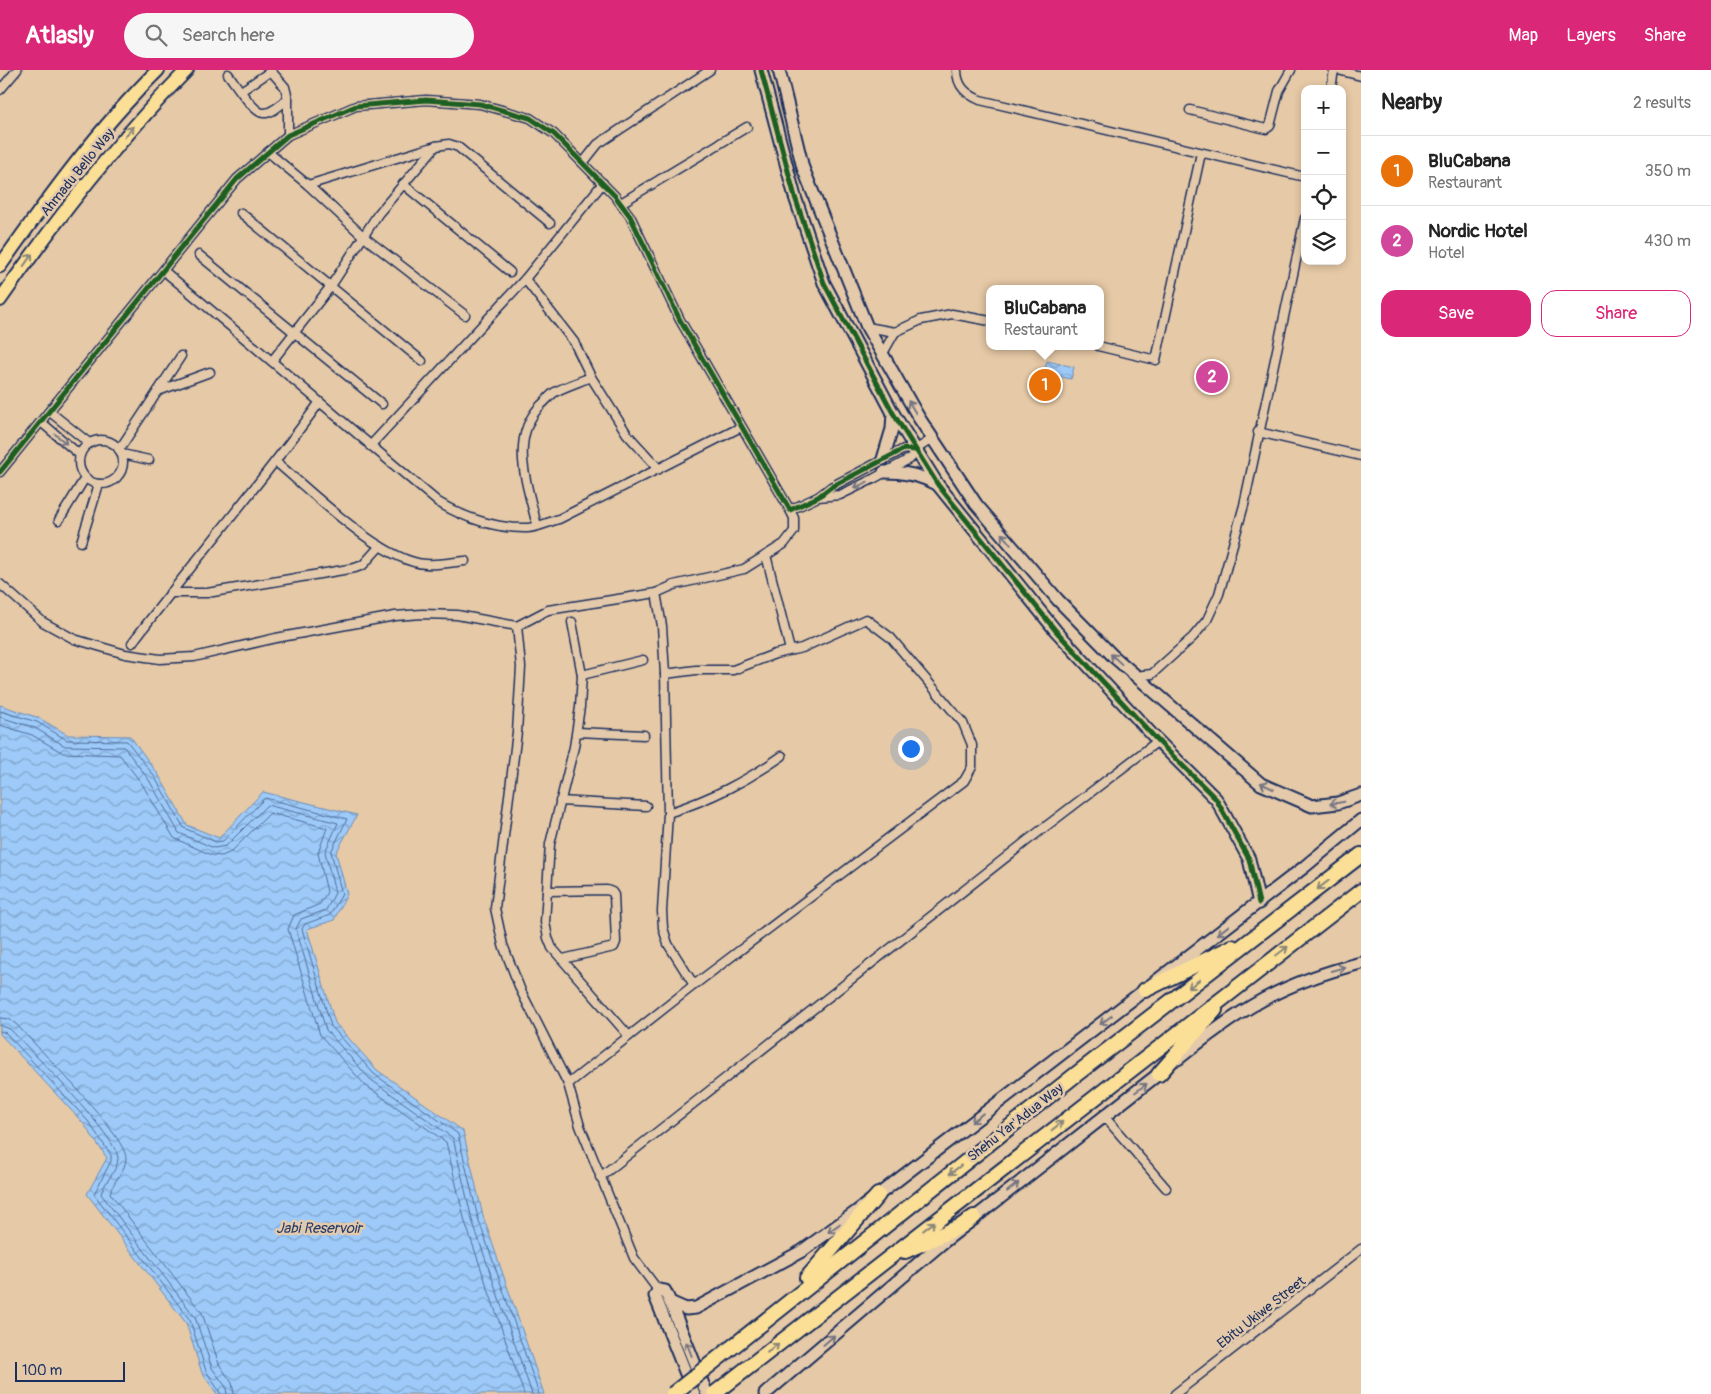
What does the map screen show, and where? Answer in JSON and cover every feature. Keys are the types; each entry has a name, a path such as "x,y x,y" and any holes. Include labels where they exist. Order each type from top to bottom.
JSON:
{"highway":[{"name":"Shehu Yar'Adua Way","path":"673,1394 758,1325 1361,855"},
{"name":"Shehu Yar'Adua Way","path":"714,1394 1259,968 1361,891"},
{"path":"1145,990 1259,933"},
{"path":"1159,1074 1219,1006 1259,968"},
{"path":"758,1325 800,1285 878,1195"},
{"path":"843,1294 905,1252 951,1231 974,1217"}],"main road":[{"name":"Ahmadu Bello Way","path":"0,266 79,160 129,99 158,70"},
{"name":"Ahmadu Bello Way","path":"0,300 48,232 93,174 144,114 187,70"}],"street":[{"path":"0,90 17,70"},
{"path":"241,91 270,70 285,87 288,99 288,135"},
{"path":"584,164 598,144 710,70"},
{"path":"761,70 794,197 824,283 892,413 938,485 1056,631 1158,741 1216,799 1249,859 1258,903"},
{"path":"780,70 803,168 867,327 932,439 976,504 1052,593 1135,676 1187,718 1261,784 1312,806 1338,803 1361,795"},
{"path":"957,70 962,89 980,100 1301,176"},
{"path":"1190,110 1266,129 1270,126 1279,91 1291,70"},
{"path":"1331,85 1336,70 1361,76"},
{"path":"228,74 255,109 262,113 269,112 288,99"},
{"path":"0,472 164,272 237,179 288,135 356,106 426,100 480,104 530,118 554,134 621,204 630,216 680,320 794,518 794,531 784,544 744,569 674,585 656,593 555,608 517,626 457,615 422,614 395,616 276,638 194,657 160,660 125,654 74,639 43,622 0,584"},
{"path":"621,204 747,127"},
{"path":"308,185 436,146 449,144 458,147 550,223"},
{"path":"272,361 331,286 403,184 436,146"},
{"path":"268,152 308,185 364,237 465,315"},
{"path":"1104,347 1156,360 1201,153"},
{"path":"403,184 510,272"},
{"path":"370,446 525,279 603,184"},
{"path":"241,213 422,360"},
{"path":"1135,676 1152,674 1193,637 1207,620 1219,594 1244,505 1305,220"},
{"path":"199,255 382,404"},
{"path":"164,272 272,361 319,404 438,502 458,515 500,525 528,528 559,520 741,427"},
{"path":"525,279 574,342 591,377 627,434 659,469"},
{"path":"867,327 895,332 921,320 943,315 964,315 986,320"},
{"path":"882,355 895,332"},
{"path":"149,460 121,452 108,441 98,440 89,443 80,455 79,465 85,478 98,484 108,483 117,477 122,469 121,452 181,356"},
{"path":"158,391 210,372"},
{"path":"537,526 522,461 522,444 527,426 535,411 554,393 591,377"},
{"path":"132,643 170,592 276,462 319,404"},
{"path":"50,412 89,443"},
{"path":"883,459 892,429 892,413"},
{"path":"41,422 80,455"},
{"path":"1258,432 1361,456"},
{"path":"818,497 840,495 911,458 915,450 932,439"},
{"path":"790,510 818,497 831,487 883,459 904,449 915,450"},
{"path":"276,462 380,546 410,561 426,564 465,561"},
{"path":"884,472 905,472 922,477 938,485"},
{"path":"59,520 85,478"},
{"path":"81,542 98,484"},
{"path":"170,592 207,593 355,568 363,564 380,546"},
{"path":"766,555 790,650"},
{"path":"656,593 662,626 665,674 668,814 662,911 663,928 668,944 694,985"},
{"path":"568,1084 694,985 964,781 972,767 970,736 957,713 891,638 866,619 802,648 790,650 733,670 696,670 665,674"},
{"path":"572,622 582,675 577,732 550,844 545,922 552,948 629,1036"},
{"path":"517,626 521,667 517,732 495,908 503,945 521,991 568,1084 580,1126 634,1258 658,1290 665,1291 707,1394"},
{"path":"582,675 643,660"},
{"path":"1150,689 1152,674"},
{"path":"577,732 644,736"},
{"path":"600,1177 1028,840 1158,741"},
{"path":"668,814 706,801 755,775 782,756"},
{"path":"560,801 646,806"},
{"path":"675,1342 673,1334 678,1321 696,1308 802,1251 878,1195 1258,903 1361,820"},
{"path":"547,891 607,890 614,895 616,942 614,947 563,959"},
{"path":"765,1394 974,1217 1218,1027 1266,997 1304,980 1361,963"},
{"path":"1104,1116 1166,1188"},
{"name":"Ebitu Ukiwe Street","path":"1176,1394 1361,1249"},
{"path":"658,1290 655,1296 675,1342 694,1394"},
{"path":"670,1302 686,1309 696,1308"}],"water":[{"path":"1047,361 1074,367 1071,379 1044,373"},
{"name":"Jabi Reservoir","path":"0,705 39,718 68,735 130,736 158,774 187,825 219,838 263,792 357,815 336,853 347,894 334,920 307,929 335,1023 377,1070 463,1131 483,1216 544,1394 217,1394 202,1373 186,1323 87,1194 107,1158 84,1124 0,1034"}],"cycle path":[{"path":"761,70 795,197 824,283 893,413 938,485 1056,631 1158,741 1216,799 1249,859 1259,903"},
{"path":"0,472 237,179 288,135 356,106 426,100 480,104 530,118 554,134 615,196 630,216 680,320 790,510 818,497 831,487 904,449 915,450"}],"place":[{"name":"Nordic Hotel","path":"1212,377"},
{"name":"BluCabana","path":"1045,385"}]}
